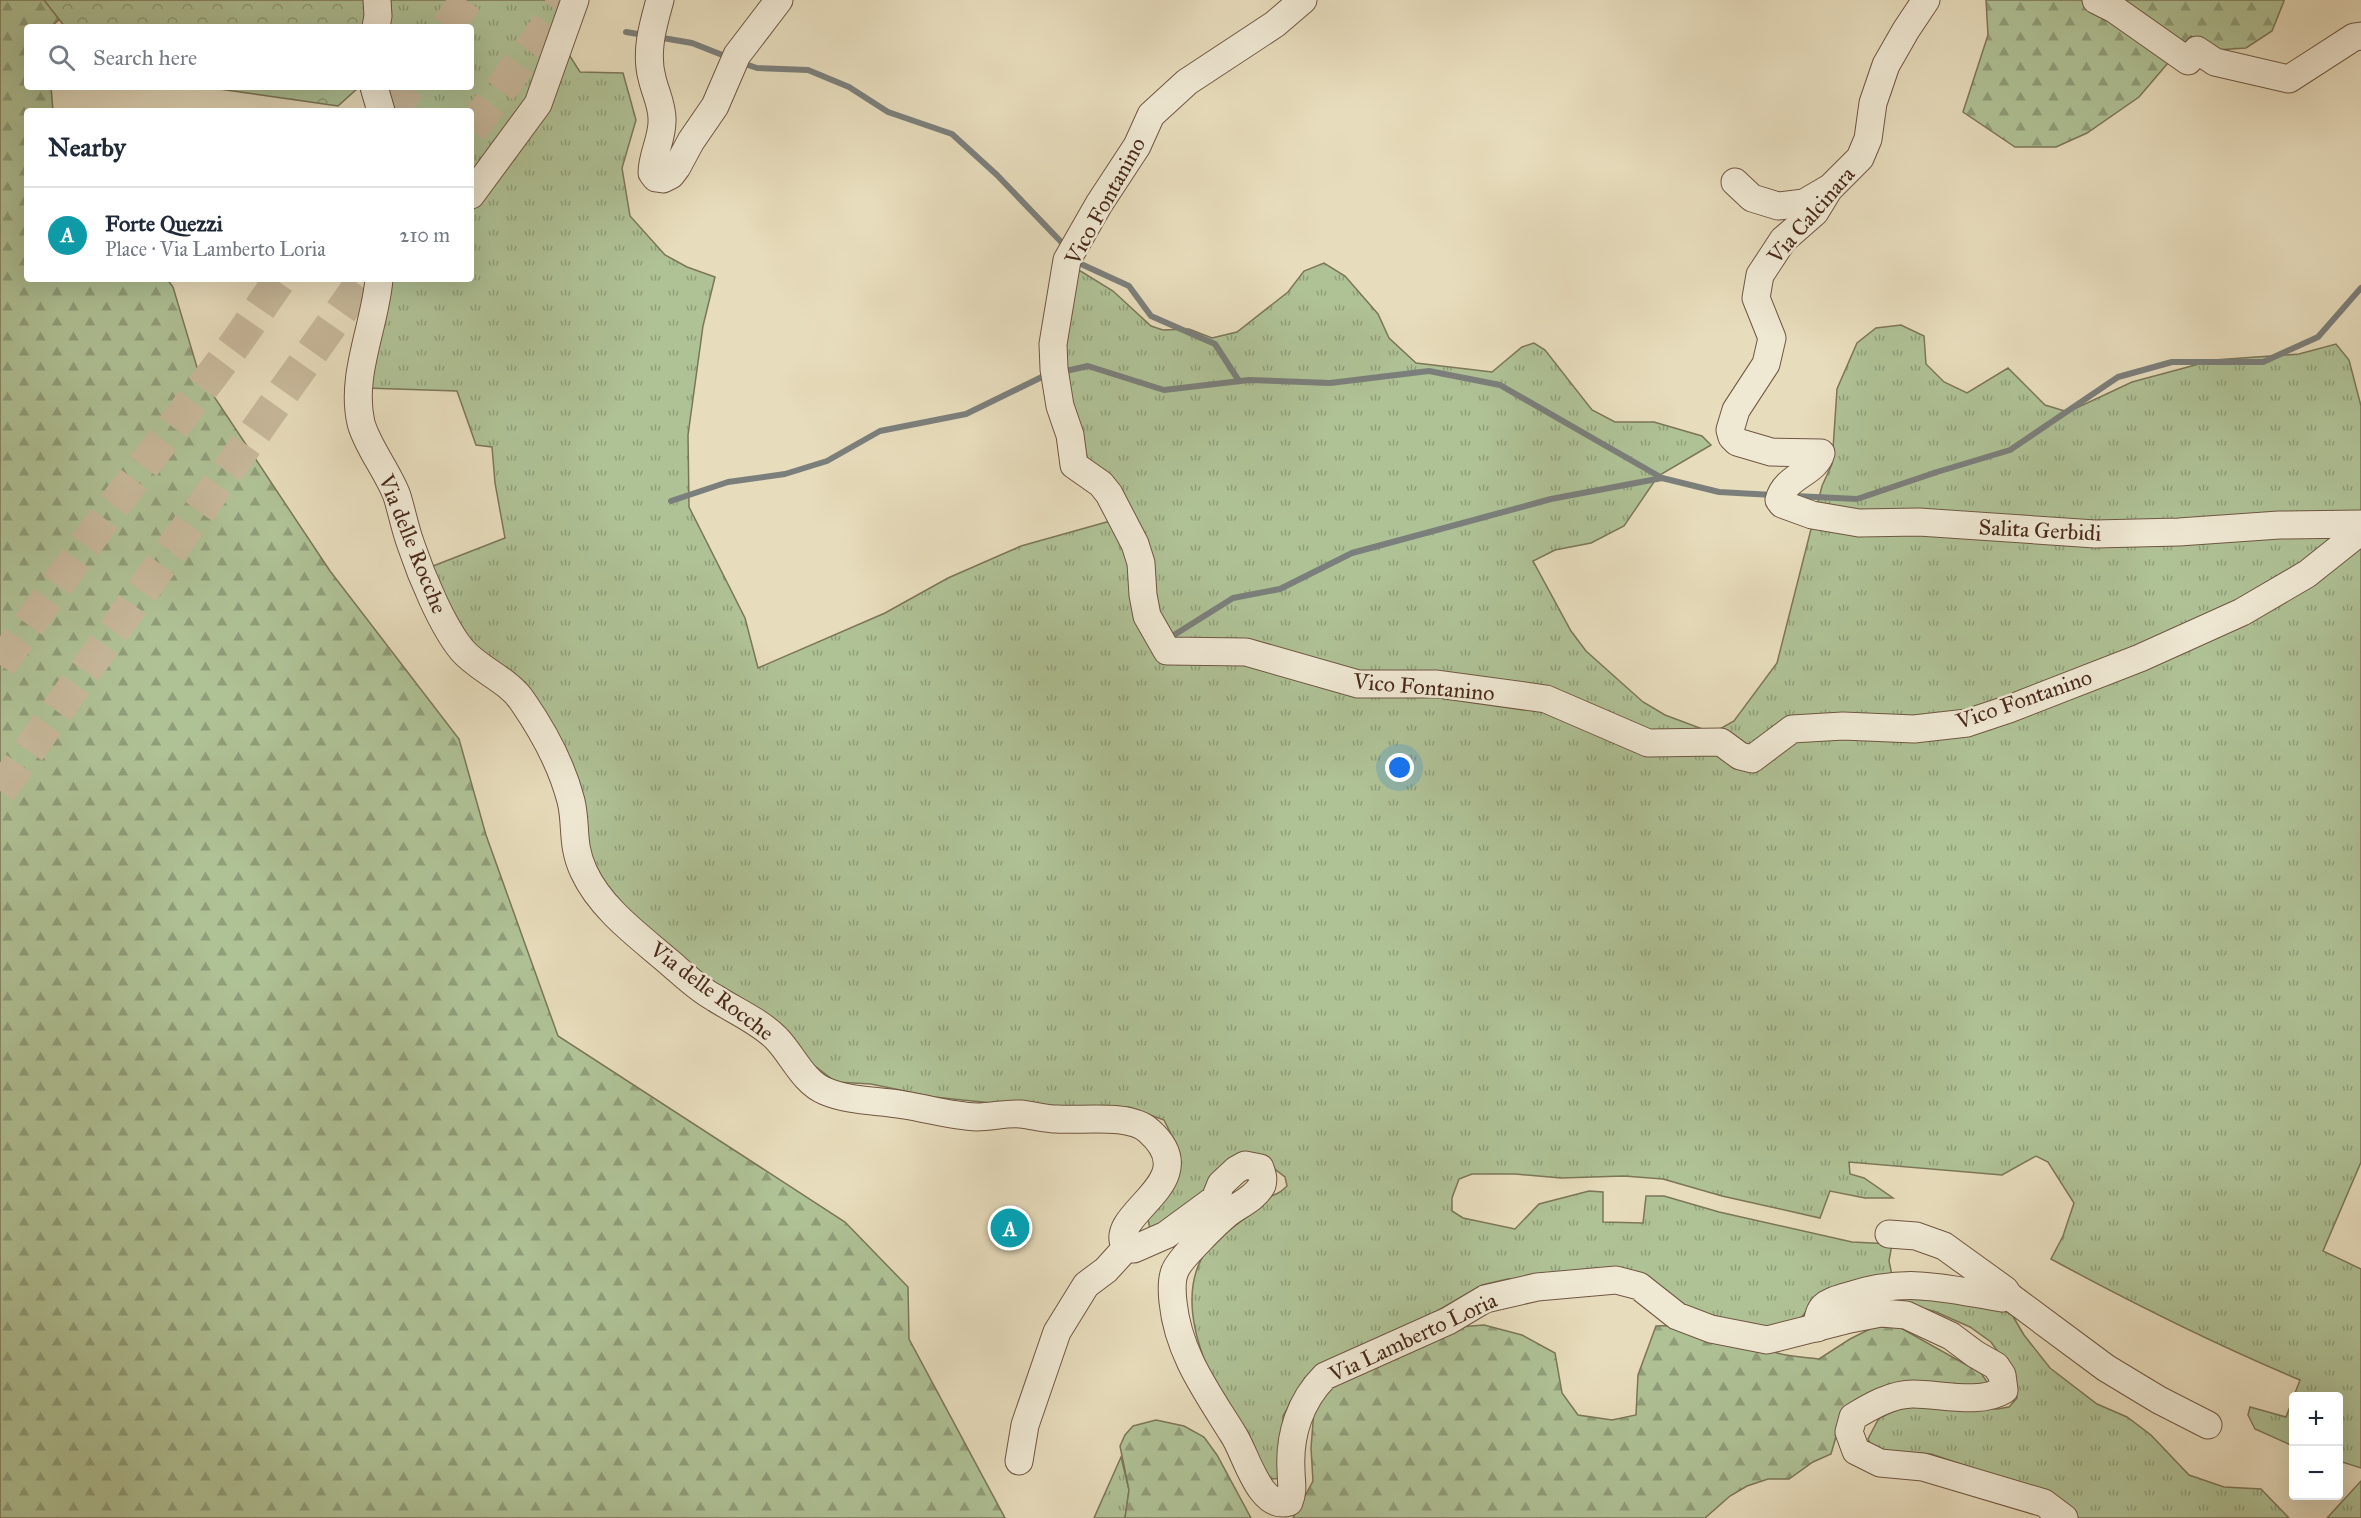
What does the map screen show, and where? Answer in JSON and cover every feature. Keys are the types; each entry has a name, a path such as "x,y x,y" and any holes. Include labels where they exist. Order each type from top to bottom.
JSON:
{"street":[{"path":"377,0 377,24"},
{"path":"474,191 538,104 575,0"},
{"path":"660,0 652,27 649,57 662,118 661,137 652,165 652,173 656,178 663,179 671,175 677,167 691,141 715,106 737,55 779,0"},
{"name":"Vico Fontanino","path":"1303,0 1275,24 1187,82 1151,115 1137,146 1099,204 1067,260 1053,344 1054,369 1060,406 1070,435 1074,465 1101,484 1125,524 1141,563 1147,616 1167,651 1246,652 1358,684 1437,684 1546,699 1648,743 1721,742 1740,756 1752,759 1792,729 1843,726 1914,729 1967,723 2009,709 2140,658 2242,612 2307,574 2361,531"},
{"name":"Via Calcinara","path":"1817,461 1821,453 1771,452 1737,442 1732,437 1730,430 1736,410 1766,364 1772,338 1756,298 1761,275 1783,240 1815,212 1829,189 1860,158 1868,139 1873,104 1886,64 1926,0"},
{"path":"2096,0 2114,9 2188,61 2197,50 2215,62 2289,79 2354,37 2361,36"},
{"path":"375,90 380,108"},
{"path":"1735,182 1752,198 1778,206 1804,203 1829,189"},
{"name":"Via delle Rocche","path":"380,282 359,377 361,424 396,493 411,547 452,636 464,652 521,698 555,757 572,802 574,846 584,874 604,902 627,926 704,991 747,1016 775,1037 820,1090 843,1097 905,1105 939,1113 978,1117 1018,1113 1051,1119 1103,1119 1145,1126 1158,1140 1166,1156 1167,1173 1149,1199 1126,1224 1122,1232 1122,1241 1126,1248"},
{"name":"Salita Gerbidi","path":"1817,461 1782,493 1786,507 1812,515 1859,523 1919,522 2095,534 2179,532 2279,525 2361,524"},
{"name":"Via Lamberto Loria","path":"1126,1248 1134,1249 1166,1235 1215,1198 1221,1184 1236,1170 1251,1165 1260,1168 1264,1178 1261,1187 1253,1196 1216,1223 1181,1260 1174,1271 1172,1292 1175,1318 1193,1372 1234,1434 1254,1479 1263,1492 1278,1504 1289,1502 1293,1492 1292,1443 1304,1402 1325,1376 1448,1321 1485,1299 1537,1287 1616,1280 1639,1287 1677,1316 1711,1329 1767,1340 1881,1313 1906,1315 1951,1336 1995,1366 2002,1375 2004,1390 1994,1396 1974,1398 1912,1394 1870,1406 1853,1417 1849,1432 1856,1451 1880,1463 1923,1467 2044,1503 2064,1518"},
{"path":"1889,1234 1916,1236 1944,1246 2106,1368 2159,1400 2208,1425"},
{"path":"1019,1461 1025,1425 1057,1332 1086,1285 1106,1270 1126,1248"},
{"path":"1817,1328 1821,1307 1832,1301 1885,1286 1924,1284 2002,1298 2008,1296"}],"green space":[{"path":"0,0 80,0 54,24 24,24 24,90 51,90 53,108 24,108 24,282 169,282 173,287 199,374 330,571 459,739 486,835 558,1036 845,1222 908,1287 909,1339 1005,1518 0,1518"},
{"path":"44,0 382,0 385,24 63,24"},
{"path":"388,0 584,0 566,50 580,72 623,73 636,120 622,168 630,216 665,255 687,267 715,277 703,326 688,435 689,507 745,618 758,668 885,613 948,578 1021,546 1128,516 1084,462 1060,377 1074,267 1113,291 1151,326 1163,330 1189,329 1212,338 1237,332 1288,292 1304,271 1324,263 1345,276 1378,314 1389,338 1416,363 1492,372 1522,347 1534,343 1545,350 1592,410 1615,422 1654,422 1702,436 1711,445 1658,476 1624,526 1591,543 1555,550 1533,561 1571,631 1586,651 1643,702 1665,715 1713,733 1734,721 1777,663 1822,486 1832,464 1837,389 1857,343 1876,328 1901,325 1924,336 1926,364 1944,382 1967,393 2008,368 2045,405 2068,412 2132,382 2214,360 2299,354 2336,344 2349,360 2361,406 2361,1162 2323,1251 2361,1269 2361,1468 2343,1462 2343,1392 2295,1392 2300,1380 2174,1322 2051,1259 2063,1236 2074,1203 2048,1162 2036,1156 2002,1175 1849,1162 1850,1174 1864,1178 1893,1198 1865,1198 1830,1191 1820,1218 1722,1196 1663,1179 1624,1176 1561,1178 1515,1174 1472,1174 1459,1179 1452,1198 1452,1211 1463,1218 1515,1229 1539,1204 1589,1191 1603,1192 1603,1222 1643,1223 1646,1196 1664,1196 1719,1212 1852,1242 1892,1244 1889,1261 1892,1275 1812,1305 1791,1329 1758,1330 1574,1275 1508,1279 1482,1285 1297,1392 1283,1416 1283,1478 1271,1479 1239,1429 1208,1369 1197,1338 1192,1307 1194,1278 1206,1251 1266,1198 1285,1188 1287,1186 1285,1177 1259,1157 1186,1212 1150,1230 1148,1219 1175,1142 1164,1120 1129,1107 1011,1105 934,1097 871,1084 836,1082 697,977 610,898 590,868 582,821 478,654 428,568 505,538 495,483 492,447 476,445 457,391 366,388 387,282 474,282 474,108 387,108 384,90 474,90 474,24 390,24"},
{"path":"1986,0 2284,1 2272,31 2246,48 2216,50 2191,36 2139,97 2087,133 2056,147 2015,147 1963,112 1988,35"},
{"path":"226,90 356,90 338,106"},
{"path":"1922,1291 2011,1313 2024,1335 2050,1368 2097,1404 2127,1417 2151,1435 2189,1475 2224,1487 2261,1489 2289,1518 2078,1518 2052,1495 1931,1454 1874,1450 1868,1439 1879,1418 1911,1403 1997,1409 2009,1407 2017,1398 2014,1374 1991,1342 1970,1327 1936,1312 1912,1305 1828,1309"},
{"path":"1484,1325 1522,1335 1555,1353 1562,1393 1578,1415 1612,1420 1636,1415 1638,1375 1656,1326 1702,1331 1782,1354 1819,1359 1874,1327 1899,1327 1981,1373 1987,1382 1981,1389 1840,1423 1831,1454 1813,1462 1789,1479 1768,1479 1747,1486 1730,1496 1705,1518 1293,1518 1313,1481 1311,1448 1314,1410 1327,1390 1459,1327"},
{"path":"2250,1407 2286,1417 2289,1409 2289,1444 2255,1429 2248,1415"},
{"path":"1156,1420 1184,1426 1204,1437 1217,1455 1251,1518 1125,1518 1129,1490 1120,1446 1125,1435 1133,1426"},
{"path":"1121,1457 1129,1490 1125,1518 1094,1518"},
{"path":"2361,1481 2361,1518 2327,1518"}],"waterway":[{"path":"626,32 644,35"},
{"path":"657,37 692,43 730,58"},
{"path":"742,63 757,68 808,70 849,87 888,112 952,134 997,175 1066,247"},
{"path":"1076,259 1081,264 1129,286 1151,316 1215,344 1239,381"},
{"path":"1795,496 1857,499 2010,450 2118,377 2172,362 2263,362 2318,337 2361,288"},
{"path":"1061,372 1088,366 1164,390 1249,380 1330,383 1429,371 1500,385 1662,478"},
{"path":"671,501 728,482 785,474 827,461 880,431 966,414 1048,374"},
{"path":"1174,635 1233,598 1280,589 1352,553 1551,499 1662,478 1719,492 1773,495"}],"tunnel":[{"path":"450,24 466,0"},
{"path":"474,126 566,0"},
{"path":"395,108 407,90"},
{"path":"0,665 109,512 236,343 278,282"},
{"path":"0,791 362,282"}],"place":[{"name":"Forte Quezzi","path":"1010,1228"}]}
